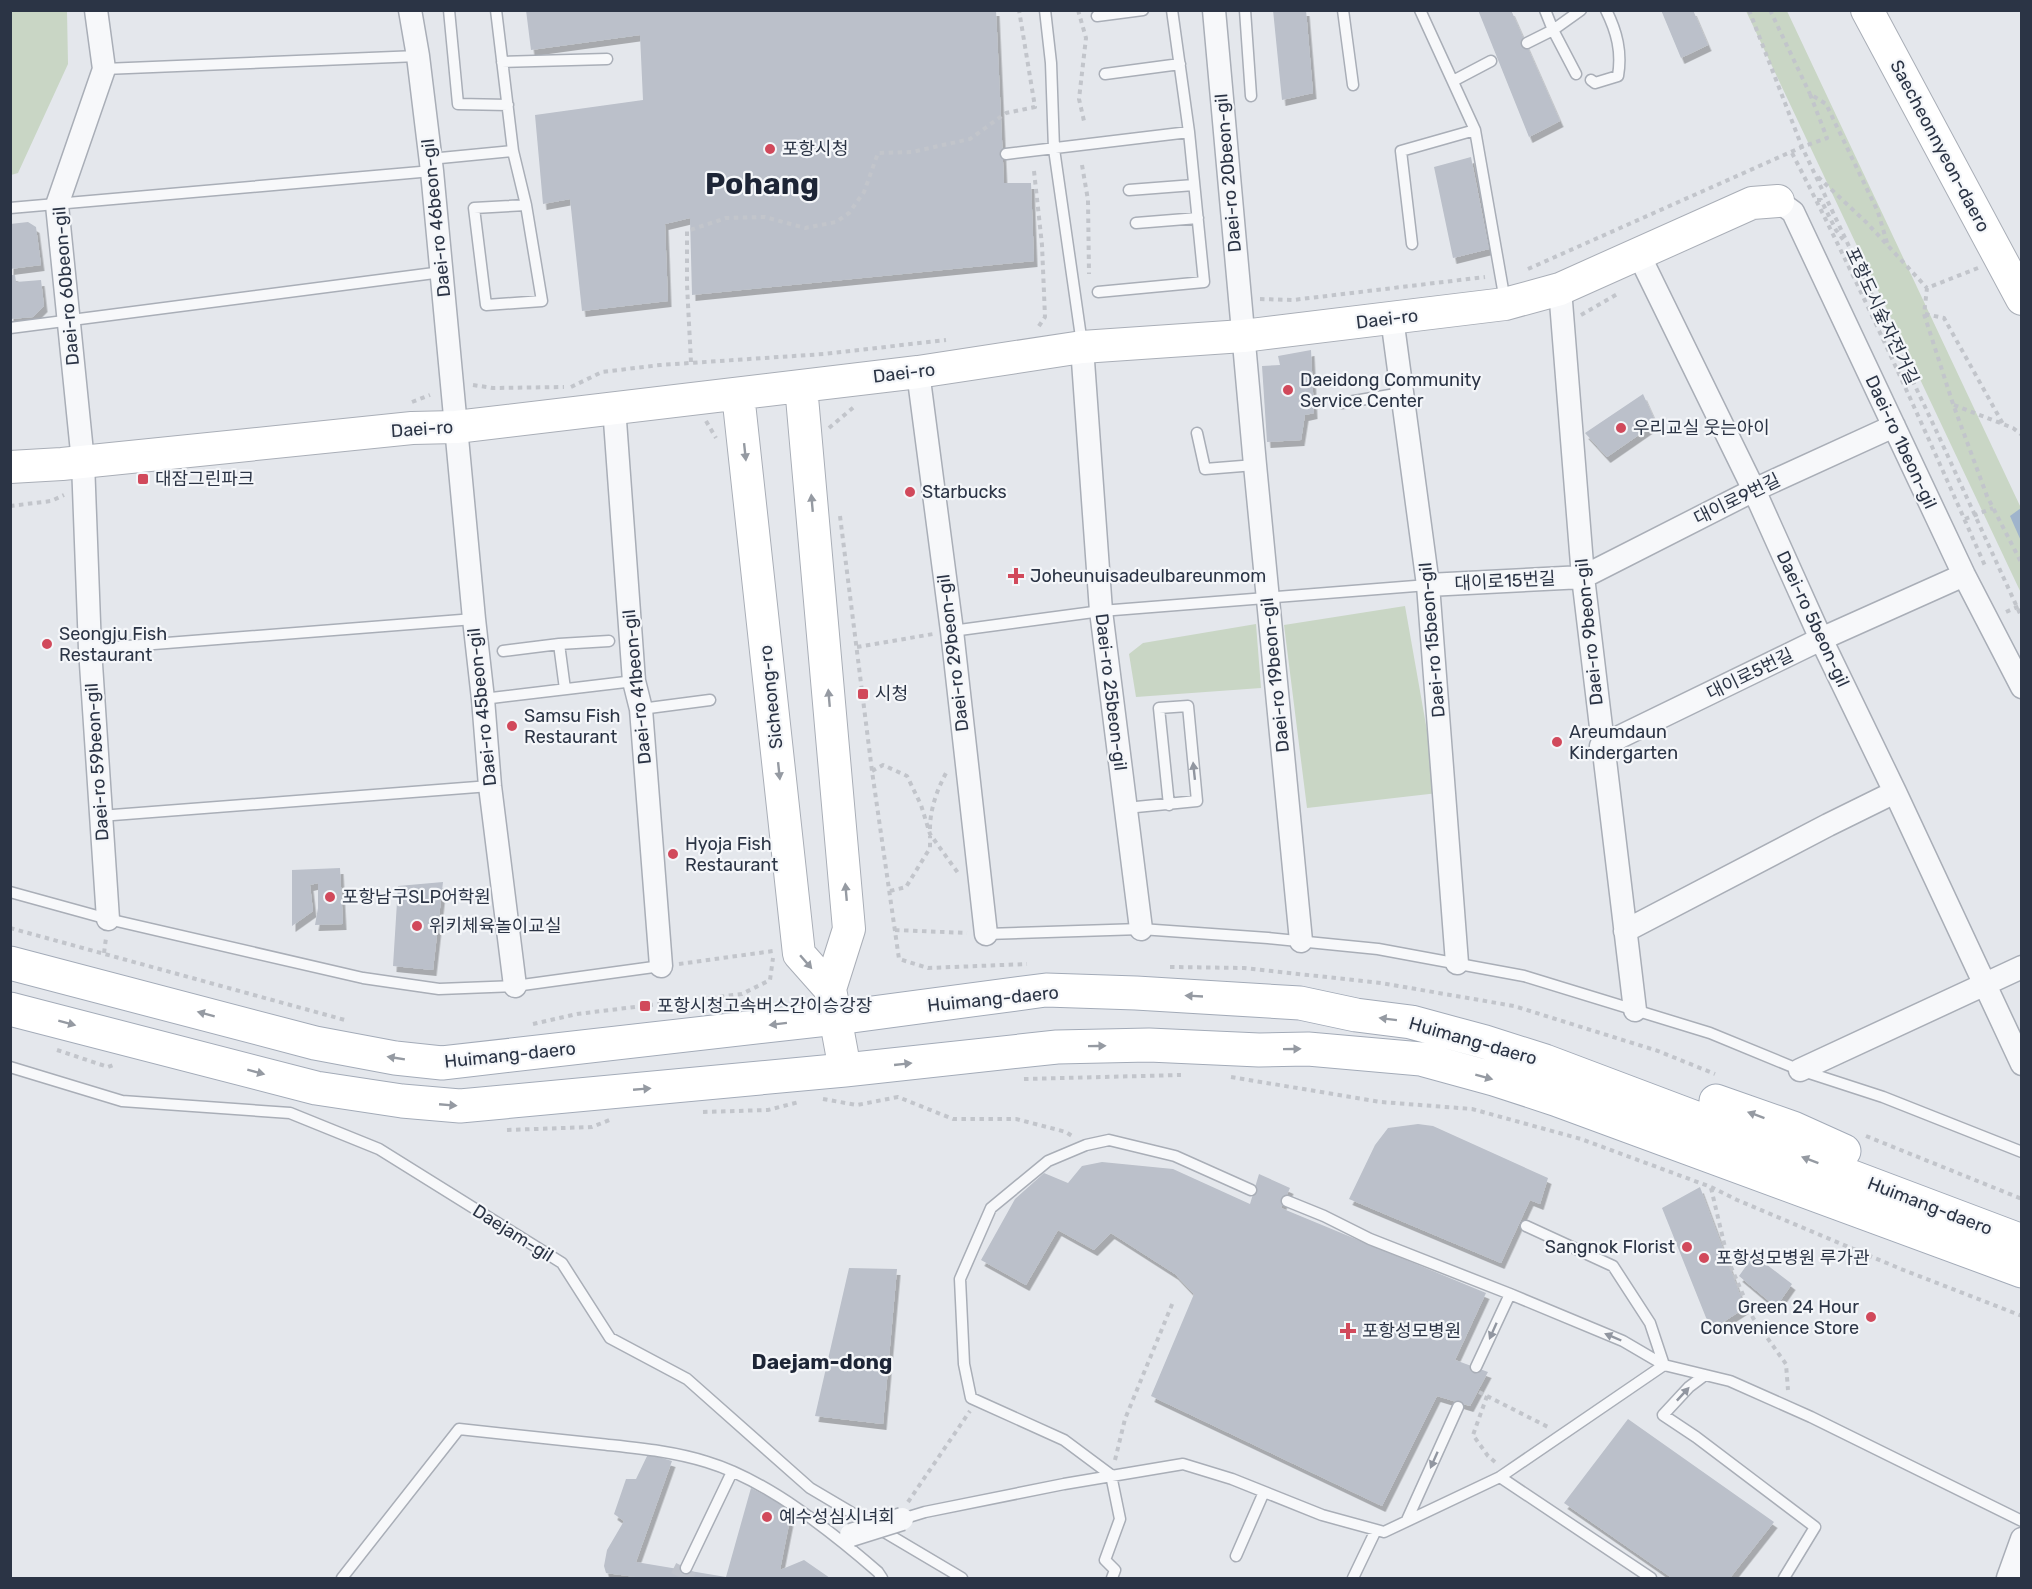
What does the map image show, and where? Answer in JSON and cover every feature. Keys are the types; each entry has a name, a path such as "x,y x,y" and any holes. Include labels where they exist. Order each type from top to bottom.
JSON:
{"main road":[{"name":"Huimang-daero","path":"10,963 315,1043 395,1058 442,1063 833,1003 1046,990 1248,999 1300,1004 1356,1015 1411,1022 1495,1045 1608,1084 2022,1241"},
{"name":"Huimang-daero","path":"10,1009 316,1088 402,1101 460,1106 843,1082 1057,1047 1149,1045 1225,1049 1308,1049 1420,1059 1494,1079 1595,1114 2022,1271"},
{"path":"1608,1084 1624,1076 1642,1074 1793,1128 2022,1229"},
{"path":"1595,1114 1615,1136 1630,1144 2022,1292"}],"street":[{"name":"Daei-ro 60beon-gil","path":"83,462 67,322 57,205 104,69 96,10"},
{"name":"Daei-ro 46beon-gil","path":"410,10 431,165 456,427"},
{"name":"Daei-ro 20beon-gil","path":"1214,10 1243,336"},
{"name":"Saecheonnyeon-daero","path":"1867,10 2011,252"},
{"name":"Daei-ro","path":"10,467 83,462 412,428 456,427 918,372 1082,347 1243,336 1392,318 1503,290 1560,289 1752,203 1778,201"},
{"name":"Daei-ro 1beon-gil","path":"1778,201 1793,212 1964,575 2022,687"},
{"path":"2011,252 2022,299"},
{"name":"Daei-ro 5beon-gil","path":"1639,255 1754,490 1821,639 2022,1064"},
{"name":"Daei-ro 9beon-gil","path":"1560,289 1582,577 1635,1010"},
{"name":"Daei-ro 15beon-gil","path":"1392,318 1428,585 1457,963"},
{"name":"Daei-ro 19beon-gil","path":"1243,336 1301,941"},
{"name":"Daei-ro 25beon-gil","path":"1082,347 1101,611 1141,928"},
{"name":"Daei-ro 29beon-gil","path":"918,372 952,631 986,934"},
{"path":"801,386 849,929 833,1003 843,1082"},
{"name":"Sicheong-ro","path":"738,394 798,954 833,1003"},
{"name":"Daei-ro 41beon-gil","path":"614,407 634,681 641,709 660,966"},
{"name":"대이로9번길","path":"1582,577 1754,490 1894,426"},
{"name":"Daei-ro 45beon-gil","path":"456,427 490,786 515,986"},
{"name":"Daei-ro 59beon-gil","path":"83,462 90,649 108,919"},
{"name":"대이로5번길","path":"1601,746 1821,639 1964,575"},
{"name":"대이로15번길","path":"1428,585 1582,577"},
{"path":"1625,932 1895,792"},
{"path":"1800,1070 2022,967"},
{"path":"845,1537 902,1519"},
{"path":"2008,1578 2022,1539"}],"lane":[{"path":"449,10 458,104 508,105"},
{"path":"496,10 513,151 526,205 542,301 486,305 474,208 526,205"},
{"path":"1045,10 1051,63 1054,149 1082,347"},
{"path":"1097,16 1143,10"},
{"path":"1098,292 1204,282 1189,132 1172,10"},
{"path":"1245,10 1251,96"},
{"path":"1343,10 1353,85"},
{"path":"1420,10 1475,130 1503,290"},
{"path":"1545,10 1576,74"},
{"path":"1527,43 1553,30 1581,10"},
{"path":"1591,80 1595,83 1618,76 1621,59 1615,28 1606,10"},
{"path":"104,69 418,56"},
{"path":"502,62 607,59"},
{"path":"1453,81 1491,61"},
{"path":"1105,74 1180,64"},
{"path":"1412,244 1401,151 1475,130"},
{"path":"1006,154 1189,132"},
{"path":"10,208 431,165 513,151"},
{"path":"1129,190 1194,185"},
{"path":"1136,223 1197,218"},
{"path":"10,328 442,272"},
{"path":"1342,403 1402,393"},
{"path":"1197,433 1204,469 1255,465"},
{"path":"952,631 1101,611 1428,585"},
{"path":"90,649 474,619"},
{"path":"503,651 609,641"},
{"path":"559,644 565,689"},
{"path":"483,699 634,681"},
{"path":"641,709 710,700"},
{"path":"1125,808 1169,805 1197,801 1188,706 1159,708 1169,805"},
{"path":"100,816 490,786"},
{"path":"10,892 108,919 363,978 439,989 515,986 660,966"},
{"path":"986,934 1141,928 1378,949 1524,976 1710,1033 1800,1070 1883,1097 2022,1152"},
{"name":"Daejam-gil","path":"10,1067 122,1101 290,1113 379,1149 562,1263 610,1338 687,1378 810,1488 962,1578"},
{"path":"1112,1578 1115,1570 1106,1560 1120,1519 1111,1475 1064,1440 971,1398 964,1364 960,1279 991,1208 1048,1161 1086,1145 1109,1140 1175,1156 1251,1190"},
{"path":"1287,1201 1370,1239 1623,1341 1664,1365 1730,1381 2022,1521"},
{"path":"1526,1226 1613,1266 1650,1323 1664,1365"},
{"path":"1476,1367 1510,1294"},
{"path":"902,1519 925,1512 1111,1475 1183,1464 1232,1479 1322,1515 1384,1532 1504,1474 1664,1365"},
{"path":"1705,1375 1689,1387 1663,1415 1696,1437 1815,1527 1784,1578"},
{"path":"1407,1520 1458,1407"},
{"path":"342,1578 459,1429 662,1451 708,1462 750,1479 845,1537 882,1578"},
{"path":"686,1568 732,1472"},
{"path":"1504,1474 1651,1578"},
{"path":"1236,1556 1264,1492"},
{"path":"1353,1578 1376,1530"}],"path":[{"path":"691,362 687,231 726,218 765,217 805,228 836,222 849,213 864,192 878,153 912,152 970,139 1006,113 1035,107 1019,10"},
{"path":"1078,10 1086,38 1079,99 1084,121"},
{"name":"포항도시숲자전거길","path":"1749,10 1802,147 2019,606 2022,618"},
{"path":"1251,299 1293,300 1503,290 1525,271 1802,147 1827,138 1810,94 1770,10"},
{"path":"1810,94 1826,104 1878,212 1888,246"},
{"path":"1792,153 1817,200 1914,405 1988,571"},
{"path":"1082,165 1088,200 1089,281"},
{"path":"1025,330 1037,329 1045,317 1042,245 1034,171"},
{"path":"1815,175 1867,223 1927,288 1924,314 1953,404 1993,508 2022,564"},
{"path":"1817,200 1821,200 1836,230 1850,250"},
{"path":"1927,288 2011,252"},
{"path":"1579,326 1581,315 1628,287"},
{"path":"1924,314 1944,318 2003,424"},
{"path":"472,385 493,388 571,387 602,372 691,362 824,354 954,339"},
{"path":"1953,404 2003,424 2022,435"},
{"path":"829,428 831,439"},
{"path":"10,506 51,501 67,494"},
{"path":"839,508 898,959"},
{"path":"1965,519 1993,508"},
{"path":"2002,602 2010,621"},
{"path":"2006,612 2019,606"},
{"path":"857,647 952,631"},
{"path":"890,891 906,887 930,848 930,817 939,787 950,766 966,760"},
{"path":"872,771 883,765 907,776 921,805 930,834 961,877 980,884"},
{"path":"10,928 312,1012 356,1022"},
{"path":"895,930 986,934"},
{"path":"522,1027 577,1014 742,994 770,980 773,951 660,966"},
{"path":"1018,1079 1183,1075"},
{"path":"1230,1077 1381,1102 1472,1109 1581,1139 1711,1187 1902,1269 2022,1316"},
{"path":"843,1082 817,1098 857,1105 898,1097 953,1119 1016,1119 1066,1132 1086,1145"},
{"path":"768,1110 807,1101"},
{"path":"1711,1187 1732,1270 1753,1318 1786,1364 1790,1408"},
{"path":"1111,1475 1125,1419 1173,1302"},
{"path":"1479,1392 1562,1434"},
{"path":"1487,1396 1473,1435 1504,1474"},
{"path":"902,1519 910,1497 977,1401"}],"green space":[{"path":"10,11 67,11 68,64 18,173 11,175"},
{"path":"1746,11 1787,11 2021,508 2021,593"},
{"path":"1405,606 1438,793 1307,808 1284,625"},
{"path":"1256,624 1261,688 1136,697 1129,654 1143,643"}],"water":[{"path":"2021,508 2021,541 2010,516"}],"building":[{"name":"포항시청","path":"526,10 996,10 1004,183 1031,183 1034,261 692,295 690,218 665,224 668,301 582,311 570,199 543,204 535,115 643,100 640,35 531,50"},
{"path":"1273,10 1306,10 1313,93 1282,100"},
{"path":"1478,10 1511,10 1560,121 1529,137"},
{"path":"1661,10 1693,10 1708,45 1681,58"},
{"path":"1471,157 1489,249 1453,258 1434,167"},
{"path":"28,222 36,227 41,265 10,269 10,224"},
{"path":"10,275 15,275 16,282 41,280 44,306 33,317 10,319"},
{"name":"Daeidong Community Service Center","path":"1311,350 1314,413 1305,415 1301,440 1267,442 1262,366 1280,365 1278,356"},
{"name":"우리교실 웃는아이","path":"1643,394 1656,423 1607,457 1585,433"},
{"name":"포항남구SLP어학원","path":"340,868 343,924 315,925 318,883 310,885 313,911 292,926 292,870"},
{"name":"위키체육놀이교실","path":"443,882 433,970 393,966 398,886"},
{"path":"1418,1124 1433,1126 1548,1178 1540,1204 1530,1200 1501,1263 1349,1199 1375,1145 1388,1128"},
{"name":"포항성모병원","path":"1102,1162 1173,1169 1250,1204 1259,1174 1290,1188 1281,1208 1486,1293 1455,1360 1488,1372 1470,1406 1437,1396 1382,1506 1151,1396 1194,1294 1175,1274 1111,1233 1094,1250 1058,1230 1026,1285 981,1260 1015,1199 1044,1173 1068,1183 1082,1166"},
{"name":"포항성모병원 루가관","path":"1700,1187 1745,1308 1711,1330 1662,1208"},
{"path":"1754,1255 1792,1284 1776,1307 1739,1276"},
{"path":"849,1268 897,1269 883,1424 815,1416"},
{"path":"1628,1419 1774,1522 1730,1578 1672,1578 1564,1503"},
{"name":"예수성심시녀회","path":"648,1454 672,1461 636,1562 726,1577 751,1488 792,1509 780,1570 804,1560 830,1578 643,1578 606,1573 604,1566 607,1550 624,1521 614,1514 626,1479 636,1479"}],"tunnel":[{"path":"681,1578 686,1568"}],"place":[{"name":"포항시청","path":"770,149"},
{"name":"Daeidong Community Service Center","path":"1288,390"},
{"name":"우리교실 웃는아이","path":"1621,428"},
{"name":"대잠그린파크","path":"143,479"},
{"name":"Starbucks","path":"910,492"},
{"name":"Joheunuisadeulbareunmom","path":"1016,576"},
{"name":"Seongju Fish Restaurant","path":"47,644"},
{"name":"시청","path":"863,694"},
{"name":"Samsu Fish Restaurant","path":"512,726"},
{"name":"Areumdaun Kindergarten","path":"1557,742"},
{"name":"Hyoja Fish Restaurant","path":"673,854"},
{"name":"포항남구SLP어학원","path":"330,897"},
{"name":"위키체육놀이교실","path":"417,926"},
{"name":"포항시청고속버스간이승강장","path":"645,1006"},
{"name":"Sangnok Florist","path":"1687,1247"},
{"name":"포항성모병원 루가관","path":"1704,1258"},
{"name":"Green 24 Hour Convenience Store","path":"1871,1317"},
{"name":"포항성모병원","path":"1348,1331"},
{"name":"예수성심시녀회","path":"767,1517"}],"district":[{"name":"Pohang","path":"762,184"},
{"name":"Daejam-dong","path":"822,1362"}]}
